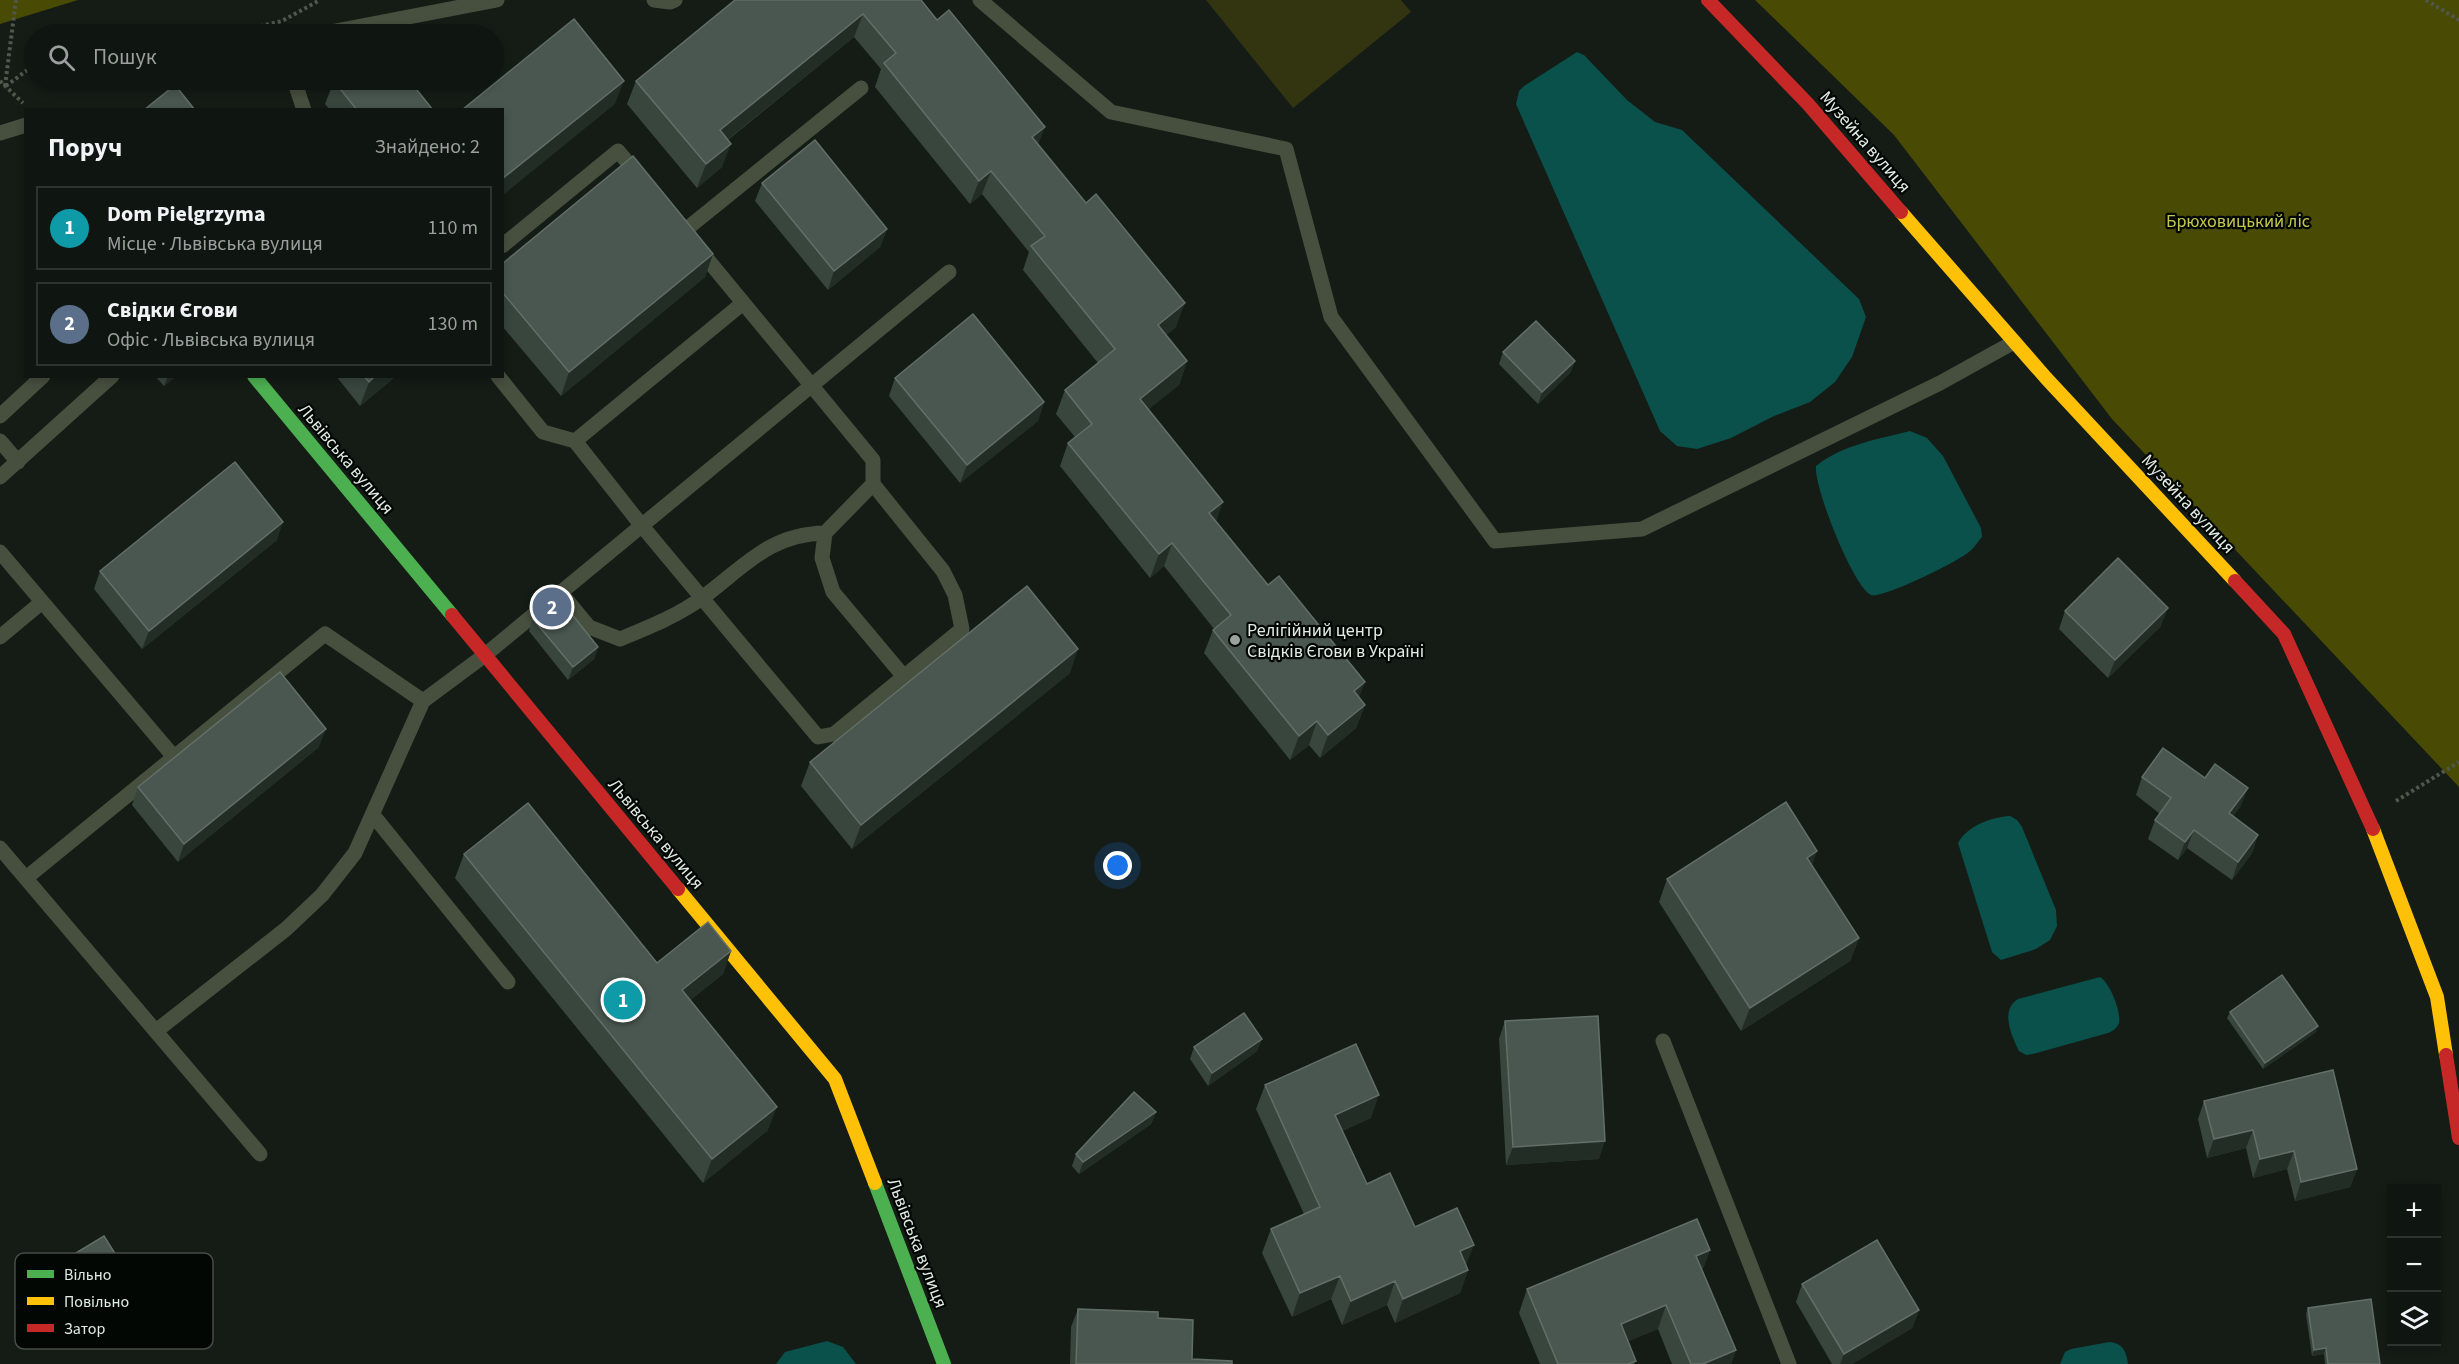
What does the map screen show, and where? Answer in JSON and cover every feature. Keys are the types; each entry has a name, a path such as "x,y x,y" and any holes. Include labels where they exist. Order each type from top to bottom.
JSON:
{"street":[{"name":"Музейна вулиця","path":"1707,0 1808,104 2014,342 2284,634 2369,818 2437,997 2459,1138"},
{"name":"Львівська вулиця","path":"256,378 835,1079 944,1364"}],"lane":[{"path":"372,24 497,0"},
{"path":"654,0 670,2 675,0"},
{"path":"980,0 1111,112 1286,149 1331,317 1495,541 1642,529 1940,382 2014,342"},
{"path":"500,378 543,432 575,441 642,526 818,737 834,734 905,678 962,629 954,596 943,571 873,484 873,460 680,226 861,88"},
{"path":"297,90 303,108"},
{"path":"0,133 24,126"},
{"path":"504,244 618,151 647,186"},
{"path":"156,1031 286,930 322,895 355,853 423,701 485,655 949,272"},
{"path":"575,441 743,303"},
{"path":"0,416 41,378"},
{"path":"0,477 110,378"},
{"path":"0,441 18,462"},
{"path":"873,484 825,533 822,558 833,592 905,678"},
{"path":"561,593 589,627 620,639 667,620 702,598 741,565 780,541 811,533 825,533"},
{"path":"0,552 174,757"},
{"path":"0,637 42,602"},
{"path":"26,878 325,634 423,701"},
{"path":"373,815 508,982"},
{"path":"0,848 260,1154"},
{"path":"1663,1041 1789,1364"}],"path":[{"path":"6,86 16,0"},
{"path":"269,24 282,21 320,0"},
{"path":"2427,0 2459,20"},
{"path":"6,86 24,72"},
{"path":"0,81 28,108"},
{"path":"2369,818 2459,762"}],"green space":[{"path":"0,0 78,0 0,24"},
{"path":"1206,0 1401,0 1411,12 1293,108"},
{"name":"Брюховицький ліс","path":"1755,0 2459,0 2459,787 2112,419 1894,135"}],"water":[{"path":"1577,52 1584,55 1627,100 1655,122 1682,130 1859,299 1866,317 1852,357 1835,382 1810,402 1774,416 1731,438 1697,449 1677,446 1660,431 1516,104 1519,91 1524,86"},
{"path":"1910,431 1927,438 1943,456 1981,528 1982,537 1970,551 1937,570 1890,591 1871,595 1863,588 1854,574 1836,535 1821,493 1816,466 1849,448"},
{"path":"2010,816 2022,827 2056,910 2057,926 2050,940 2036,949 2001,960 1992,952 1958,843 1973,827 1995,818"},
{"path":"2100,977 2111,991 2117,1005 2119,1023 2115,1029 2033,1054 2026,1055 2019,1051 2013,1038 2008,1016 2009,1010 2018,999"},
{"path":"827,1341 843,1347 856,1364 776,1364 785,1352"},
{"path":"2109,1342 2123,1348 2128,1364 2060,1364 2065,1352 2071,1349"}],"building":[{"path":"735,0 921,0 937,20 949,10 1045,127 1032,137 1086,203 1096,194 1185,303 1158,325 1187,361 1140,399 1223,502 1209,513 1268,585 1279,576 1365,682 1354,691 1365,705 1328,735 1317,721 1299,736 1213,630 1231,615 1172,543 1159,554 1068,443 1092,424 1065,390 1115,349 1031,246 1045,236 991,171 979,181 884,63 896,53 863,14 720,130 731,144 706,164 636,81"},
{"path":"574,19 624,81 504,177 504,108 464,108 487,90 504,90 504,76"},
{"path":"169,90 179,90 193,108 146,108"},
{"path":"341,90 417,90 431,108 355,108"},
{"path":"815,140 887,229 834,271 762,183"},
{"path":"633,156 713,254 569,372 504,294 504,262"},
{"path":"973,314 1044,402 967,465 895,378"},
{"path":"1536,321 1575,361 1542,392 1503,352"},
{"path":"235,462 283,522 149,631 100,571"},
{"path":"2118,558 2168,608 2115,660 2065,611"},
{"path":"1027,586 1078,649 861,825 810,762"},
{"path":"559,598 598,647 573,667 533,619"},
{"path":"280,672 326,729 184,844 138,787"},
{"path":"2163,748 2205,778 2215,764 2248,788 2229,813 2258,835 2238,862 2194,830 2185,842 2155,820 2171,798 2142,777"},
{"path":"1786,802 1817,851 1807,858 1859,938 1750,1008 1667,879"},
{"path":"528,803 657,963 708,922 731,951 682,990 777,1107 712,1159 464,854"},
{"path":"2282,975 2318,1026 2265,1063 2230,1012"},
{"path":"1244,1013 1262,1039 1212,1073 1194,1047"},
{"path":"1598,1016 1605,1141 1513,1147 1505,1021"},
{"path":"1356,1044 1379,1095 1335,1115 1367,1184 1390,1173 1415,1227 1457,1208 1474,1245 1460,1251 1468,1270 1403,1299 1395,1281 1351,1301 1340,1276 1300,1293 1271,1229 1320,1207 1265,1085"},
{"path":"2333,1070 2357,1169 2301,1182 2294,1151 2260,1159 2253,1130 2214,1139 2204,1101"},
{"path":"1134,1092 1156,1112 1083,1162 1076,1154"},
{"path":"1697,1219 1710,1250 1696,1256 1736,1350 1703,1364 1691,1364 1666,1305 1621,1324 1636,1361 1628,1364 1558,1364 1527,1289"},
{"path":"104,1236 115,1253 76,1253"},
{"path":"1877,1240 1919,1310 1844,1354 1802,1284"},
{"path":"2371,1299 2380,1364 2328,1364 2326,1348 2314,1350 2308,1308"},
{"path":"1078,1309 1158,1312 1158,1318 1193,1320 1192,1359 1232,1361 1232,1364 1076,1364"}],"traffic: fast":[{"path":"256,378 452,615"},
{"path":"875,1183 944,1364"}],"traffic: slow":[{"path":"1901,212 2046,378 2235,581"},
{"path":"2373,829 2437,997 2446,1055"},
{"path":"678,889 835,1079 875,1183"}],"traffic: jam":[{"path":"1708,0 1808,104 1901,212"},
{"path":"2235,581 2284,634 2373,829"},
{"path":"452,615 678,889"},
{"path":"2446,1055 2459,1138"}],"place":[{"name":"Свідки Єгови","path":"552,607"},
{"name":"Релігійний центр Свідків Єгови в Україні","path":"1235,640"},
{"name":"Dom Pielgrzyma","path":"623,1000"}]}
